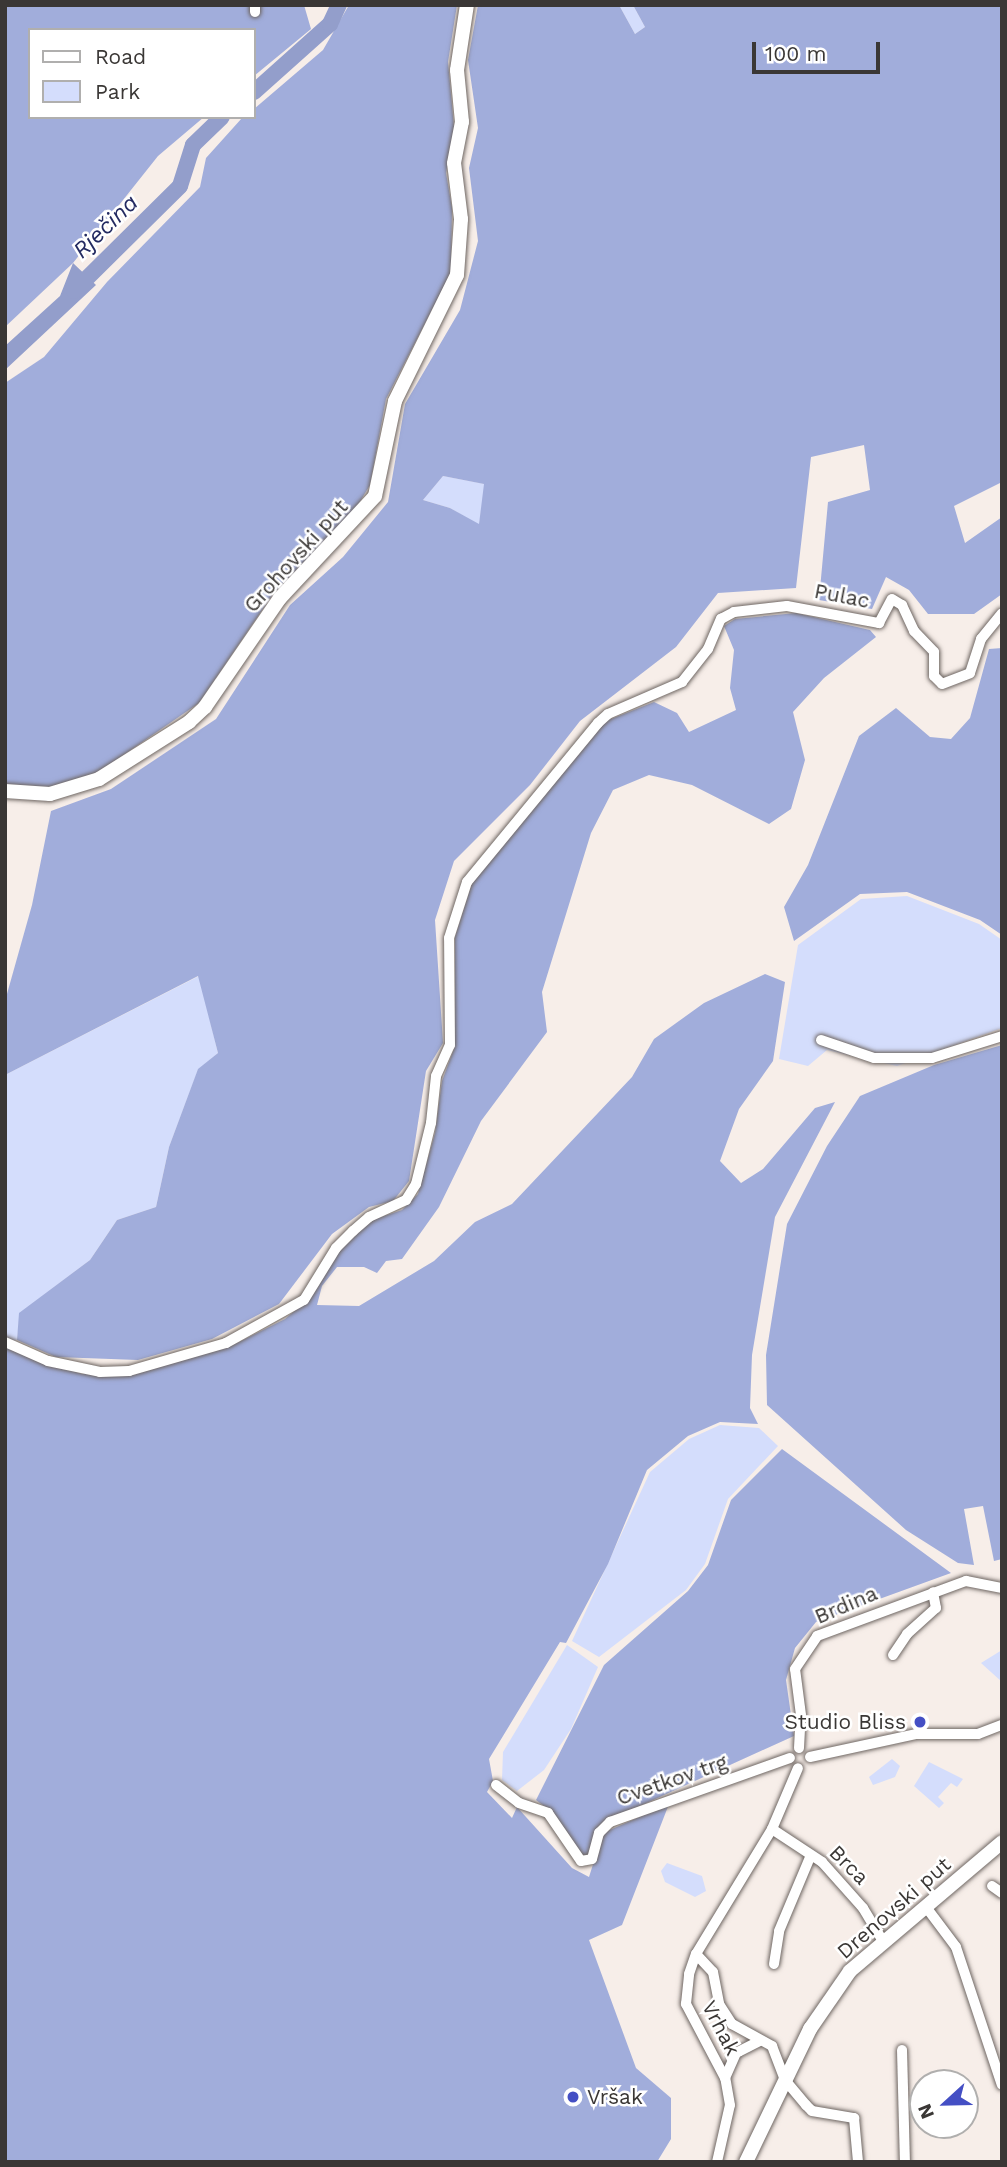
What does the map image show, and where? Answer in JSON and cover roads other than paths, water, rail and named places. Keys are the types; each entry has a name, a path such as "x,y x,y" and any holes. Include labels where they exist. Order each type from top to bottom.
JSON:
{"main road":[{"name":"Grohovski put","path":"5,791 50,794 99,779 189,722 205,707 279,598 375,496 395,401 457,275 461,219 454,163 462,122 457,70 467,5"},
{"name":"Drenovski put","path":"746,2162 785,2080 828,2001 850,1971 1002,1842"}],"street":[{"name":"Pulac","path":"5,1342 48,1361 100,1372 129,1371 214,1347 298,1304 336,1248 369,1217 406,1200 416,1184 431,1123 436,1076 450,1045 449,938 456,908 474,872 608,714 682,682 708,649 721,619 734,612 796,606 879,622 892,599 902,605 914,631 934,652 934,676 942,684 970,673 981,639 1002,613"},
{"path":"821,1040 874,1058 932,1058 1002,1036"},
{"name":"Brdina","path":"799,1748 795,1670 817,1636 966,1581 1002,1588"},
{"path":"893,1655 907,1634 936,1608 933,1592"},
{"path":"810,1757 916,1734 978,1734 1002,1726"},
{"path":"799,1748 810,1757"},
{"name":"Cvetkov trg","path":"496,1785 519,1803 548,1813 581,1861 592,1859 599,1833 610,1822 790,1758 799,1748"},
{"path":"810,1757 808,1764 798,1768 772,1829 696,1954 713,1972 719,2004 732,2024 772,2046 785,2080 812,2111 854,2118 858,2162"},
{"path":"790,1758 798,1768"},
{"name":"Brca","path":"772,1829 811,1855 863,1908 884,1943"},
{"path":"774,1964 779,1931 811,1855"},
{"path":"926,1907 956,1947 1002,2085"},
{"name":"Vrhak","path":"696,1954 686,2004 724,2078 730,2105 717,2162"},
{"name":"Vrhak","path":"724,2078 736,2053 760,2041"},
{"path":"902,2050 905,2162"}],"waterway":[{"name":"Rječina","path":"256,90 330,24 339,5"},
{"name":"Rječina","path":"74,291 180,186 193,145 220,119"}],"place":[{"name":"Studio Bliss","path":"920,1722"},
{"name":"Vršak","path":"573,2097"}]}
